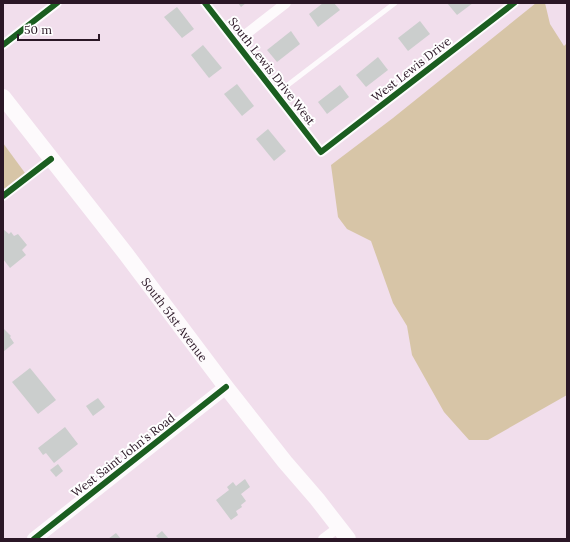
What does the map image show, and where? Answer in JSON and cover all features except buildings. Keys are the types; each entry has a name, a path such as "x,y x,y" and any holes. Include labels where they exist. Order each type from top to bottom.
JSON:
{"main road":[{"name":"South 51st Avenue","path":"3,97 131,260 226,388 343,533"}],"street":[{"path":"3,45 57,3"},
{"name":"South Lewis Drive West","path":"205,3 321,152"},
{"path":"236,42 286,3"},
{"name":"West Lewis Drive","path":"321,152 514,3"},
{"path":"3,196 51,159"},
{"name":"West Saint John's Road","path":"34,539 226,388"},
{"path":"323,539 343,533"}],"lane":[{"path":"276,94 395,3"}],"shaded area":[{"path":"536,3 545,3 550,24 564,46 567,43 567,395 488,440 469,440 444,412 412,355 407,326 393,303 371,241 347,229 338,217 331,165 393,118"},
{"path":"3,143 25,173 3,190"}],"cycle path":[{"path":"3,45 57,3"},
{"path":"205,3 321,152 514,3"},
{"path":"3,196 51,159"},
{"path":"34,539 226,387"}]}
